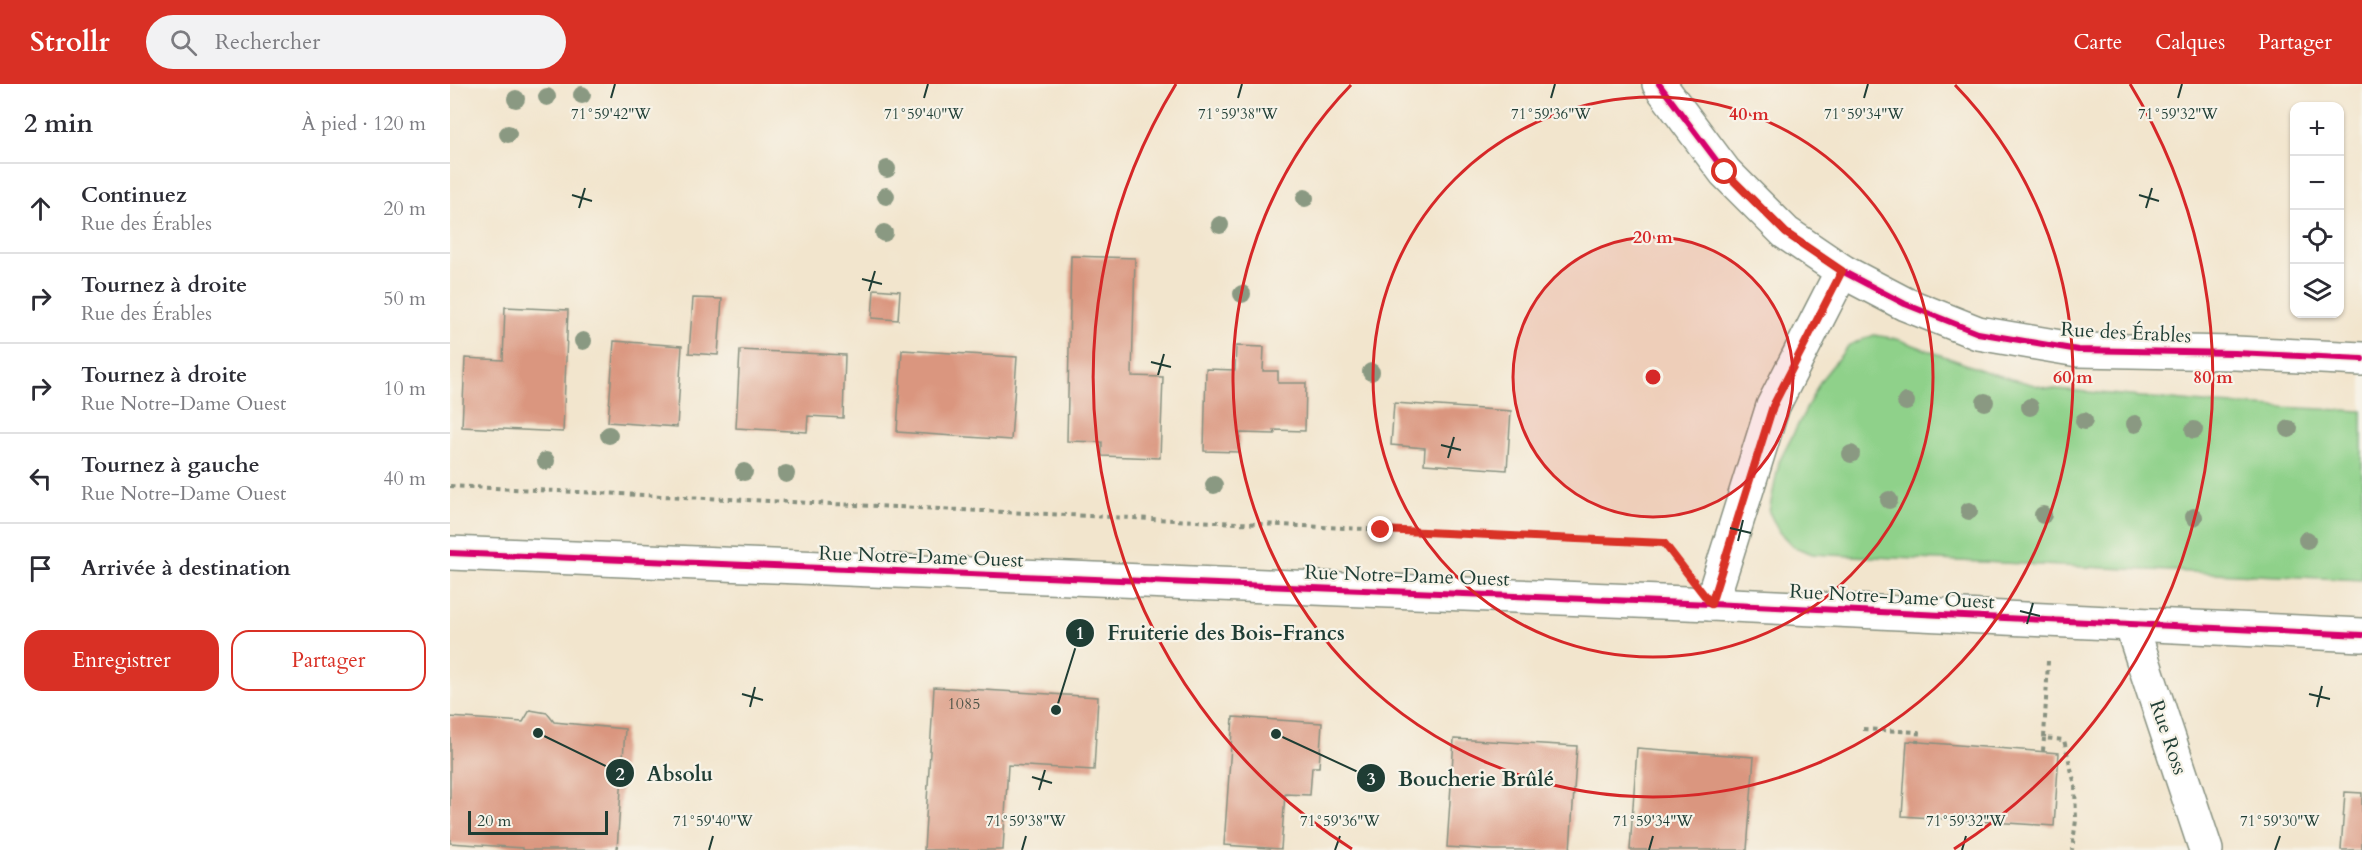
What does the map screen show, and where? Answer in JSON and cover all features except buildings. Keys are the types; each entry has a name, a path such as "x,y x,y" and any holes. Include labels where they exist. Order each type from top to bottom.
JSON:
{"street":[{"name":"Rue des Érables","path":"1659,84 1725,172 1786,233 1842,271 1905,304 1978,333 2078,350 2235,353 2362,359"},
{"path":"1711,604 1773,406 1842,271"},
{"name":"Rue Notre-Dame Ouest","path":"450,553 1711,604 2362,635"},
{"name":"Rue Ross","path":"2131,624 2206,850"}],"path":[{"path":"450,486 1664,543 1711,604"},
{"path":"2043,751 2050,620"},
{"path":"1863,729 1918,732 1917,742"},
{"path":"2044,738 2064,740 2075,785 2076,820 2072,850"}],"green space":[{"path":"1874,335 1897,339 1990,373 2046,388 2215,404 2362,411 2362,580 1813,554 1794,547 1779,532 1769,512 1779,462 1821,380 1849,345"}],"cycle path":[{"path":"1659,84 1725,172 1786,233 1842,271 1905,304 1978,333 2078,350 2235,353 2362,359"},
{"path":"450,553 1711,604 2362,635"}],"place":[{"name":"Fruiterie des Bois-Francs","path":"1056,710"},
{"name":"Absolu","path":"538,733"},
{"name":"Boucherie Brûlé","path":"1276,734"}],"route":[{"path":"1381,530 1664,543 1711,604 1773,406 1842,271 1786,233 1725,172"}]}
